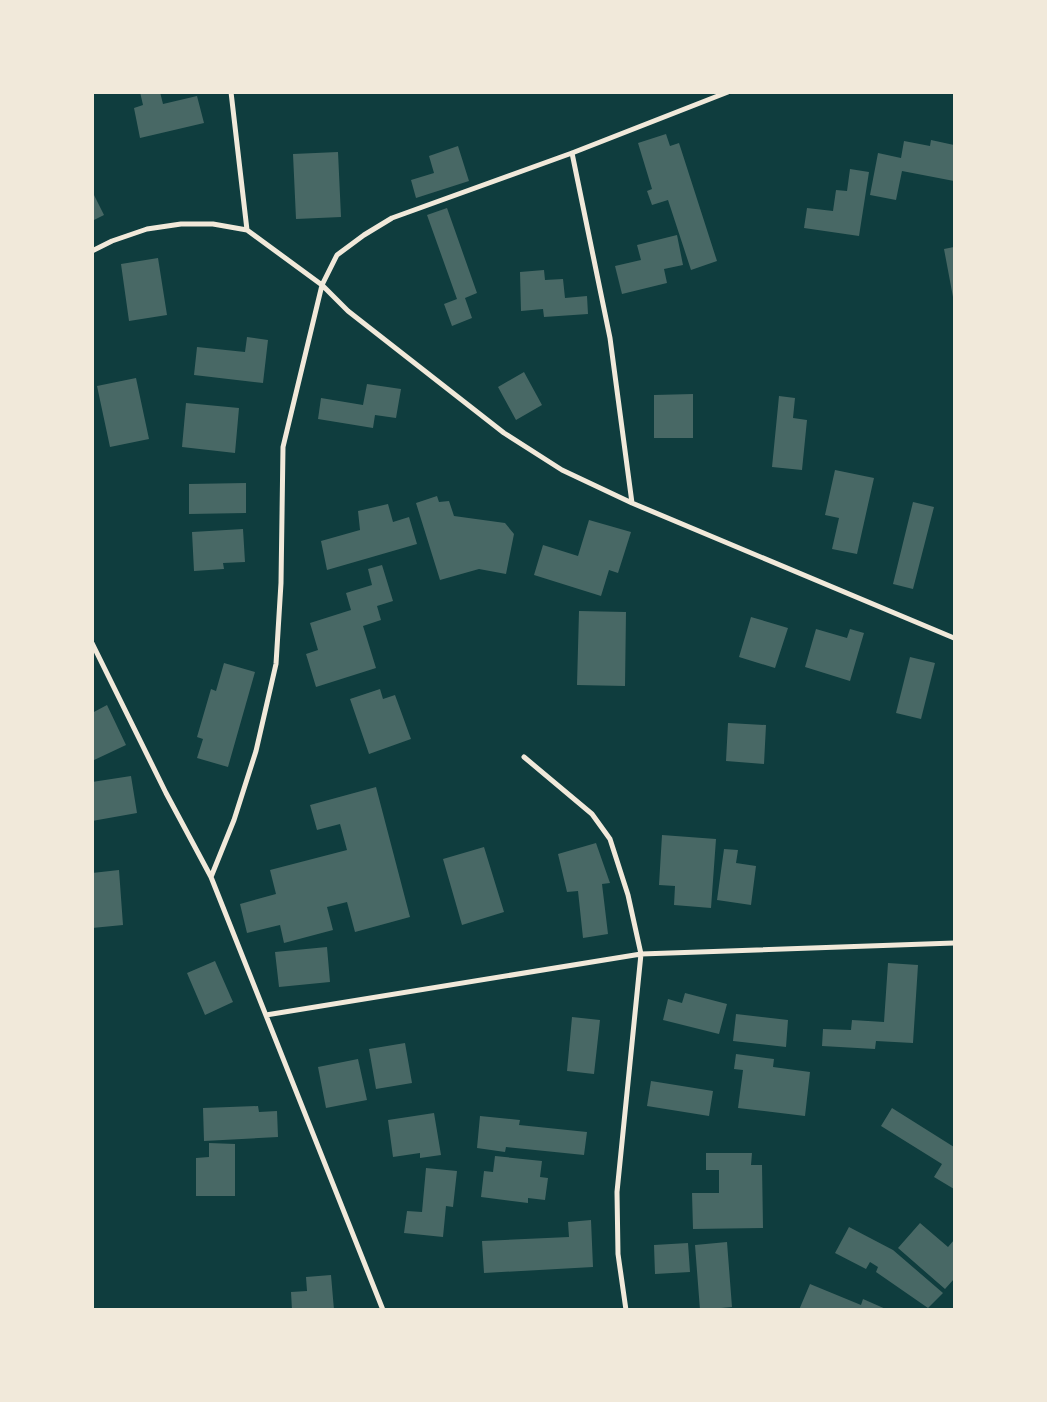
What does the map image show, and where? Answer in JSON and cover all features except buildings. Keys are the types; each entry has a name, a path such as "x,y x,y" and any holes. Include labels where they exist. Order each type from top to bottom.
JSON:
{"street":[{"path":"231,92 248,230"},
{"path":"211,877 234,820 256,751 276,664 281,583 283,448 322,285 337,256 364,235 392,218 572,153 728,92"},
{"path":"572,153 610,338 632,503"},
{"path":"92,251 112,241 147,229 181,224 213,224 248,230 322,285 348,311 504,433 562,470 632,503 954,638"},
{"path":"92,643 166,793 211,877 383,1310"},
{"path":"524,757 592,814 610,838 628,895 641,954 617,1192 618,1254 626,1310"},
{"path":"266,1015 641,954 954,944"}]}
